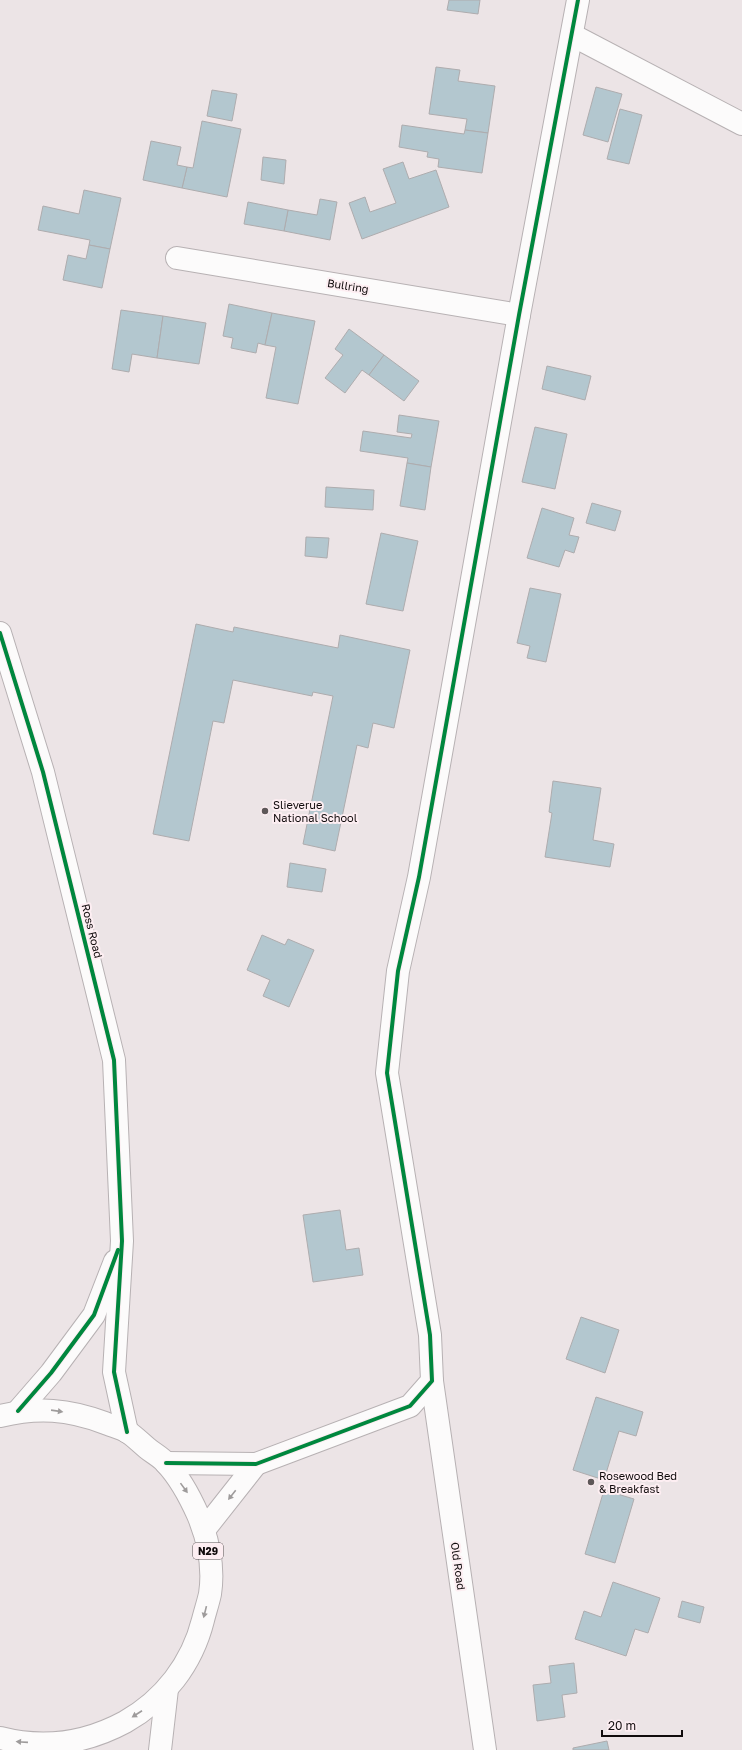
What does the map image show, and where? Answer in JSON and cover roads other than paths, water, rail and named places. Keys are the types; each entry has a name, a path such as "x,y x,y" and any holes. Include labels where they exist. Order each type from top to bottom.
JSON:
{"main road":[{"name":"Old Road","path":"485,1750 432,1381 430,1335 386,1073 398,970 419,877 519,315 578,0"},
{"path":"572,35 742,124"},
{"name":"Bullring","path":"177,258 519,315"},
{"name":"Ross Road","path":"0,633 43,772 114,1060 122,1241 114,1372 127,1432"},
{"path":"9,1414 52,1373 94,1314 122,1241"},
{"path":"166,1463 256,1464 410,1406 432,1381"},
{"name":"N29","path":"0,1738 15,1742 50,1747 108,1731 140,1713 167,1689 185,1666 198,1640 210,1593 210,1561 204,1530 189,1494 166,1463 127,1432 83,1414 51,1410 9,1414"},
{"path":"204,1530 256,1464"},
{"path":"160,1750 167,1689"}],"place":[{"name":"Slieverue National School","path":"265,811"},
{"name":"Rosewood Bed & Breakfast","path":"591,1482"}]}
